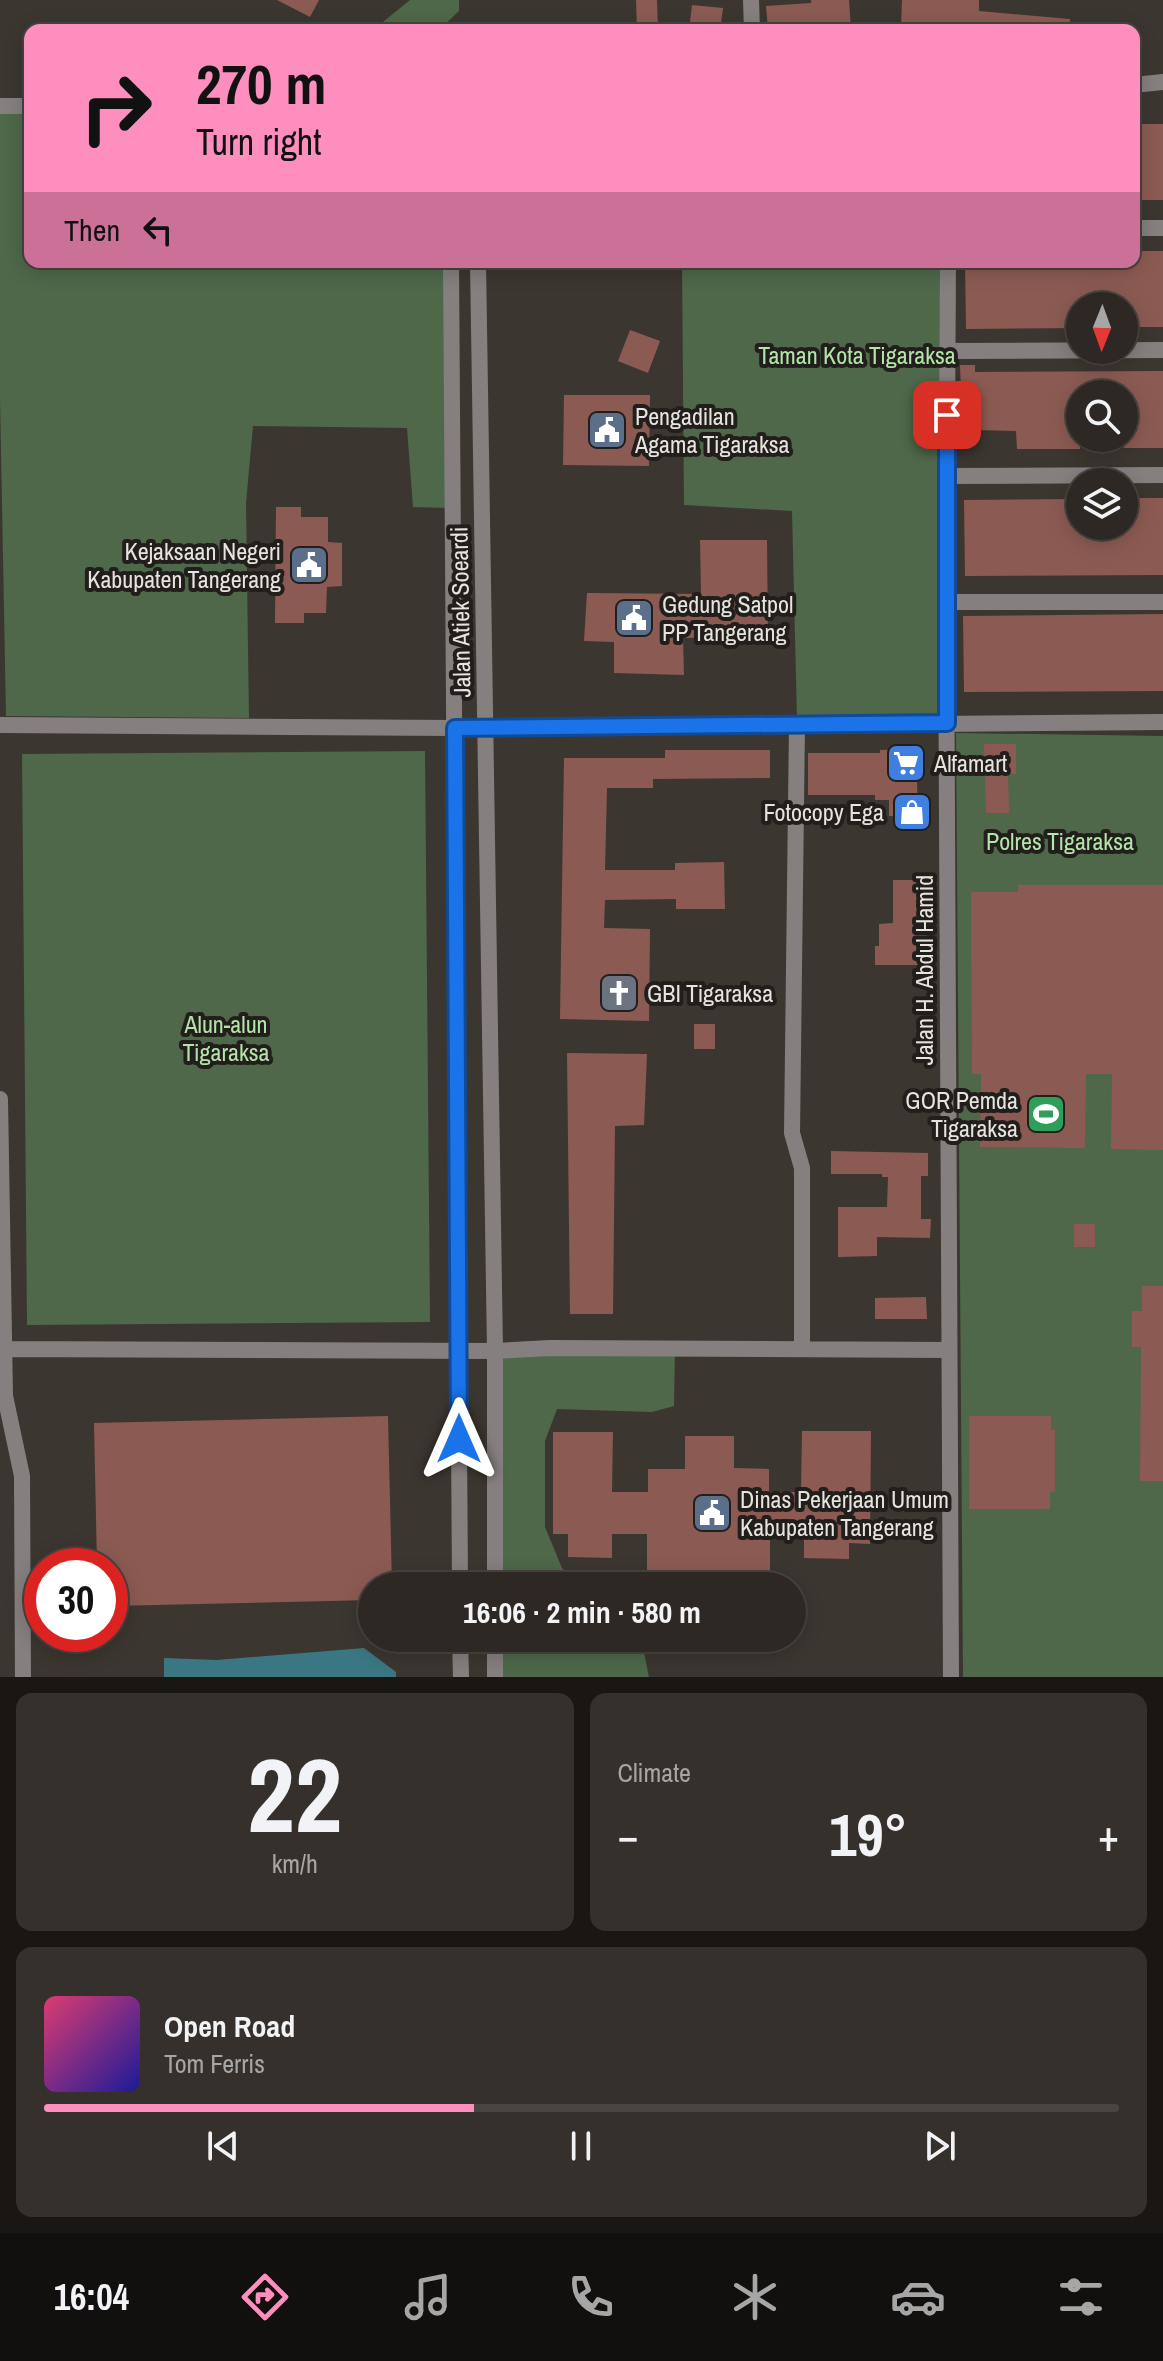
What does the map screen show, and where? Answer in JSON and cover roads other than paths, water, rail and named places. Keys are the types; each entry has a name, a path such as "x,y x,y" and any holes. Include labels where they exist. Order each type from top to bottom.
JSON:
{"street":[{"path":"751,0 752,24"},
{"path":"1140,84 1163,82"},
{"path":"0,106 24,106"},
{"path":"1140,228 1163,228"},
{"name":"Jalan Atiek Soeardi","path":"451,268 460,1572"},
{"name":"Jalan Atiek Soeardi","path":"478,268 495,1351 495,1572"},
{"name":"Jalan H. Abdul Hamid","path":"948,268 946,602 951,1677"},
{"path":"948,351 1163,350"},
{"path":"947,476 1163,475"},
{"path":"946,602 1163,602"},
{"path":"0,725 455,728 1163,722"},
{"path":"797,724 792,1133 802,1168 802,1348"},
{"path":"0,1099 2,1349 5,1396 22,1476 23,1677"},
{"path":"2,1349 948,1350"},
{"path":"460,1652 461,1677"},
{"path":"495,1652 495,1677"}],"water":[{"path":"358,1648 358,1652 369,1652 396,1672 396,1677 164,1677 164,1658 217,1660"}],"place":[{"name":"Pengadilan Agama Tigaraksa","path":"607,430"},
{"name":"Kejaksaan Negeri Kabupaten Tangerang","path":"309,565"},
{"name":"Gedung Satpol PP Tangerang","path":"634,618"},
{"name":"Alfamart","path":"906,763"},
{"name":"Fotocopy Ega","path":"912,812"},
{"name":"GBI Tigaraksa","path":"619,993"},
{"name":"GOR Pemda Tigaraksa","path":"1046,1114"},
{"name":"Dinas Pekerjaan Umum Kabupaten Tangerang","path":"712,1513"}],"park label":[{"name":"Taman Kota Tigaraksa","path":"857,355"},
{"name":"Polres Tigaraksa","path":"1060,841"},
{"name":"Alun-alun Tigaraksa","path":"226,1038"}]}
